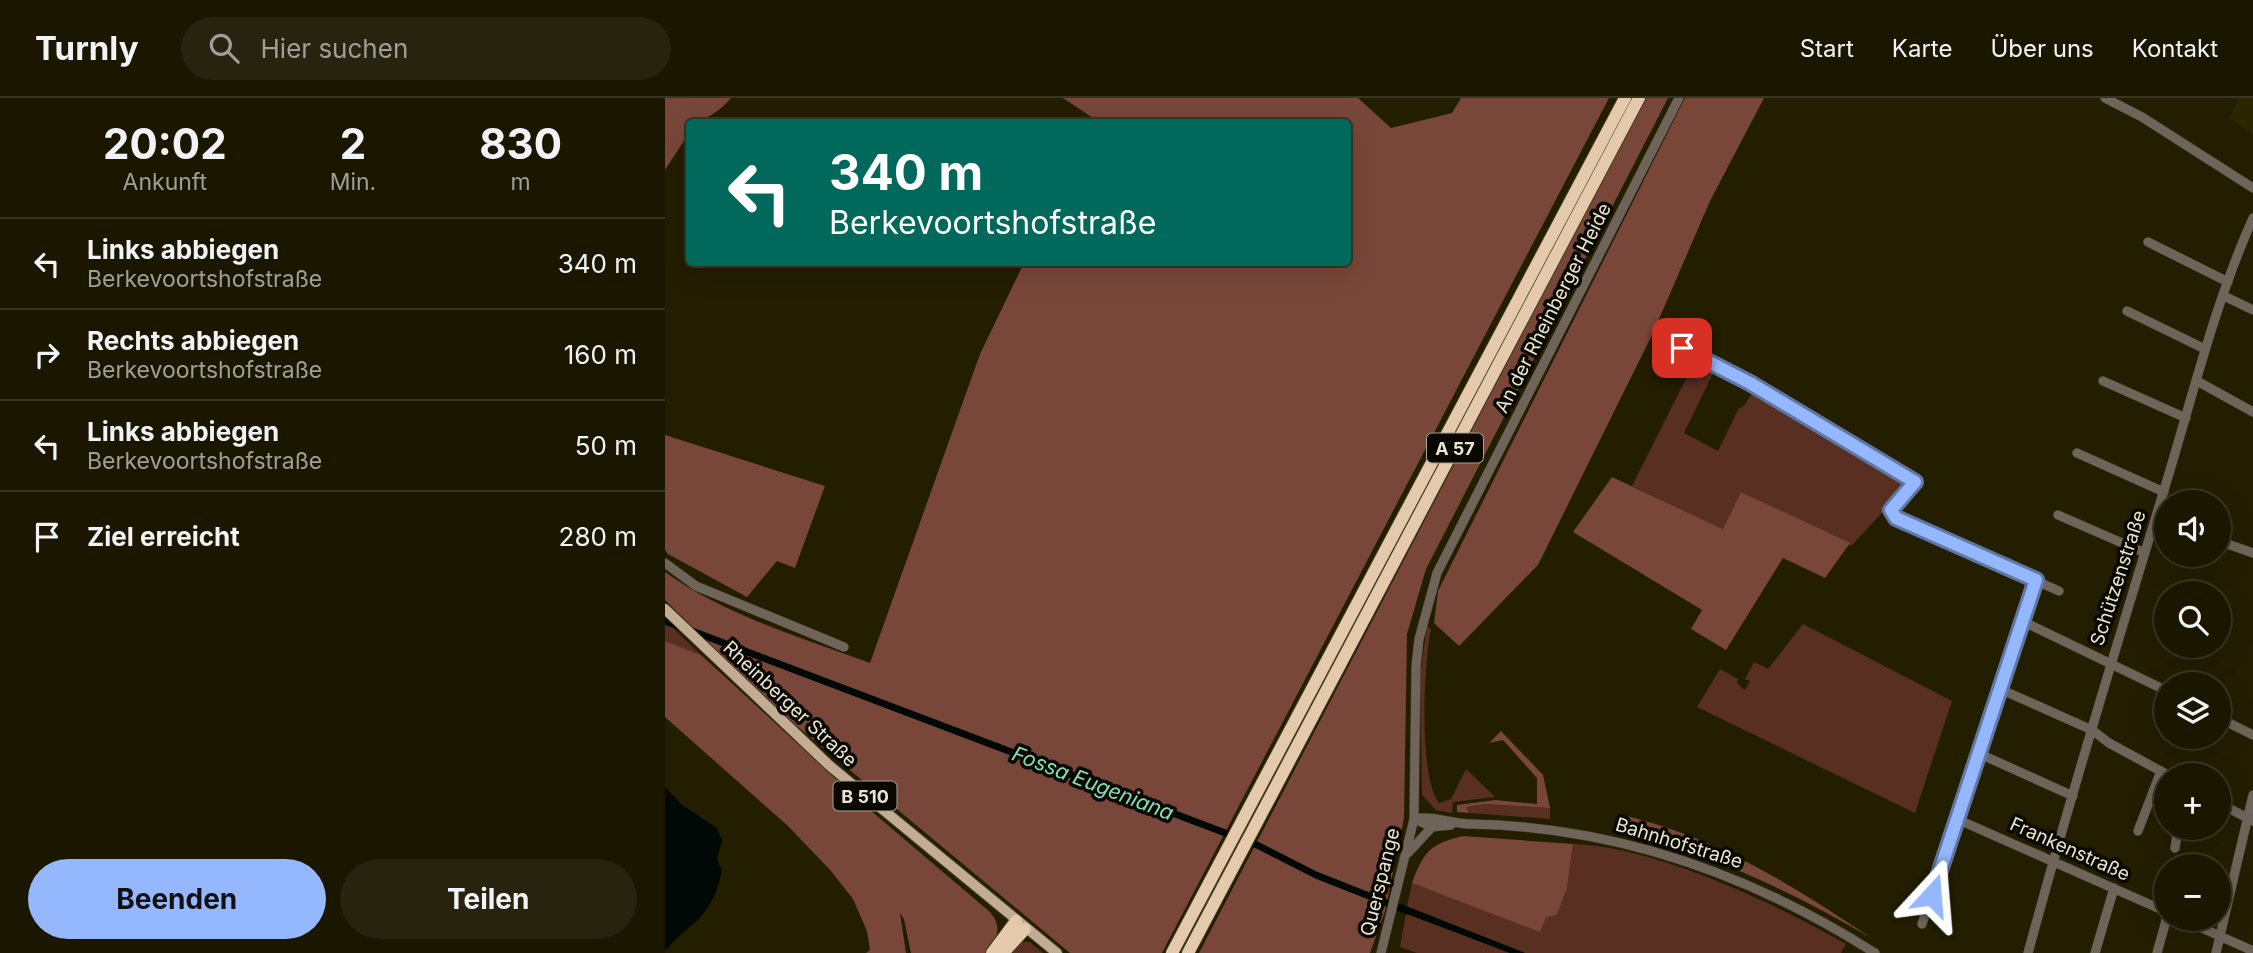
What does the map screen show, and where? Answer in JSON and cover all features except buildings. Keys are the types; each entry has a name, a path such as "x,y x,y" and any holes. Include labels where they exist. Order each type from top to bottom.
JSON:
{"highway":[{"name":"A 57","path":"1172,953 1626,98"},
{"name":"A 57","path":"1188,953 1639,98"},
{"path":"992,953 1021,925"},
{"path":"1003,953 1021,925"}],"main road":[{"name":"Rheinberger Straße","path":"665,609 719,663 831,766 1057,953"}],"street":[{"name":"An der Rheinberger Heide","path":"1414,819 1416,666 1422,627 1437,573 1679,98"},
{"path":"2105,98 2153,124 2253,188"},
{"name":"Schützenstraße","path":"2165,490 2205,349 2253,218"},
{"path":"2148,242 2228,282"},
{"path":"2224,296 2253,310"},
{"path":"2127,311 2205,349"},
{"path":"1682,348 1742,378 1915,482 1893,505 1891,510 1896,518 2059,591"},
{"path":"2103,381 2186,418"},
{"path":"2197,381 2253,412"},
{"path":"2077,453 2160,490"},
{"path":"2058,515 2145,553"},
{"name":"Schützenstraße","path":"2028,953 2110,662 2154,524"},
{"path":"2231,545 2253,553"},
{"path":"665,563 696,586 844,647"},
{"path":"1922,924 1959,820 2036,580"},
{"path":"2022,621 2154,684"},
{"path":"2000,689 2092,730 2109,743 2154,768"},
{"path":"2231,724 2253,736"},
{"path":"1980,754 2073,796"},
{"path":"2138,831 2154,795"},
{"path":"2216,953 2250,819 2253,795"},
{"path":"2231,809 2250,819"},
{"name":"Bahnhofstraße","path":"1414,819 1429,818 1455,824 1555,830 1615,841 1676,857 1773,895 1875,953"},
{"path":"1407,854 1432,827 1414,819"},
{"name":"Querspange","path":"1381,953 1414,819"},
{"name":"Frankenstraße","path":"1959,820 2154,906"},
{"name":"Bahnhofstraße","path":"1432,827 1455,824"},
{"path":"2175,848 2176,840"},
{"path":"2095,953 2114,888"},
{"path":"2157,953 2163,931"},
{"path":"2211,931 2253,951"}],"shaded area":[{"path":"665,98 731,98 703,119 686,119 686,138 665,170"},
{"path":"1063,98 1358,98 1391,128 1452,113 1461,98 1609,98 1162,953 1070,953 774,707 665,600 665,572 713,601 739,613 870,663 980,354 1021,269 1025,266 1351,266 1351,119 1094,119"},
{"path":"1645,98 1668,98 1426,569 1407,634 1404,818 1385,911 1370,953 1199,953"},
{"path":"1685,98 1764,98 1710,201 1653,333 1538,565 1459,646 1434,623 1438,591"},
{"path":"2239,98 2253,98 2253,134 2229,119"},
{"path":"1697,357 1716,367 1684,433 1718,451 1739,408 1743,407 1755,389 1906,478 1909,484 1851,546 1742,492 1723,529 1632,486"},
{"path":"665,435 825,486 795,568 777,561 747,597 668,554 665,550"},
{"path":"1612,477 1723,529 1741,492 1850,543 1825,578 1783,558 1726,650 1691,629 1702,610 1573,532"},
{"path":"665,620 701,655 665,641"},
{"path":"1803,624 1952,701 1915,813 1697,707 1720,669 1738,679 1737,683 1745,690 1750,681 1745,679 1754,662 1768,669"},
{"path":"1427,626 1431,629 1426,667 1425,745 1432,789 1439,803 1451,799 1466,769 1495,797 1453,802 1452,813 1436,810 1422,795 1420,675"},
{"path":"665,641 701,655 870,810 990,912 997,932 987,953 911,953 904,919 900,913 906,953 866,953 870,950 867,931 853,899 831,871 788,826 665,717"},
{"path":"1501,731 1543,775 1550,808 1486,804 1466,807 1469,813 1457,812 1457,805 1495,800 1537,804 1537,778 1503,740 1489,743"},
{"path":"665,787 681,804 717,828 722,840 717,860 722,870 713,899 701,917 665,951"},
{"path":"1486,804 1550,808 1550,819 1466,811 1466,807"},
{"path":"1626,816 1693,837 1755,866 1873,939 1782,890 1719,862 1620,831"},
{"path":"1463,836 1573,844 1567,888 1557,915 1546,917 1540,932 1412,883 1420,863 1430,851 1443,842"},
{"path":"1573,844 1606,847 1677,866 1750,895 1846,944 1841,953 1525,953 1407,907 1412,883 1540,931 1546,916 1557,915 1567,888"},
{"path":"1401,904 1525,953 1510,953 1399,911"},
{"path":"1406,913 1510,953 1417,953 1400,947"},
{"path":"1021,942 1030,942 1043,953 1008,953"}],"waterway":[{"name":"Fossa Eugeniana","path":"665,621 681,627"},
{"name":"Fossa Eugeniana","path":"692,631 1257,845 1316,875 1407,911"}],"route":[{"path":"1682,348 1750,383 1915,482 1893,505 1891,510 1896,518 2036,580 1959,820 1932,895"}]}
